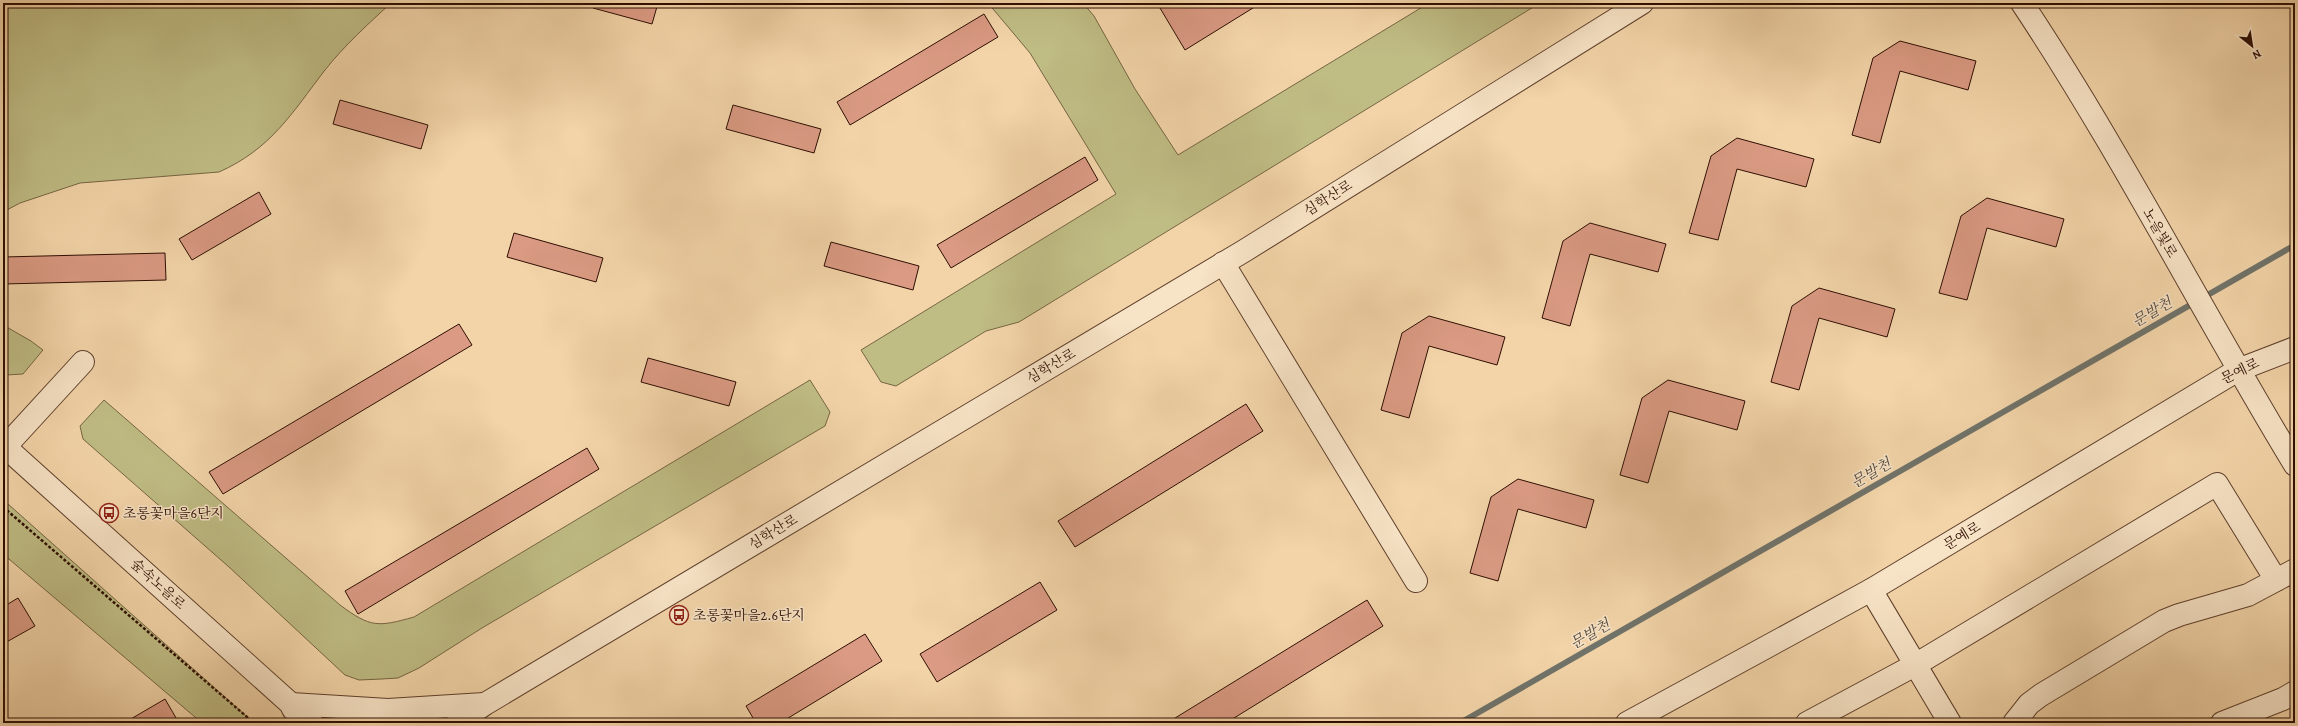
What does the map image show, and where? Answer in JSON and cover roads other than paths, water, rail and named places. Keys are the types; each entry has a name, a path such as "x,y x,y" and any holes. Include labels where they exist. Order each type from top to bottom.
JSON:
{"street":[{"name":"심학산로","path":"457,723 482,713 1223,263 1642,3"},
{"name":"노을빛로","path":"2022,3 2071,77 2221,341 2295,464"},
{"path":"1223,263 1416,581"},
{"name":"문예로","path":"1627,723 1871,590 2238,370 2295,348"},
{"path":"4,446 83,362"},
{"name":"숲속노을로","path":"4,446 294,714 312,723"},
{"path":"1807,723 1915,664 2217,484 2276,580"},
{"path":"2014,723 2029,704 2041,695 2164,621 2179,615 2248,595 2295,570"},
{"path":"1871,590 1950,723"},
{"path":"2222,723 2282,699 2295,692"},
{"path":"294,714 388,710 482,713"}],"waterway":[{"name":"문발천","path":"1460,723 2295,245"}],"place":[{"name":"초롱꽃마을6단지","path":"109,513"},
{"name":"초롱꽃마을2.6단지","path":"679,615"}]}
